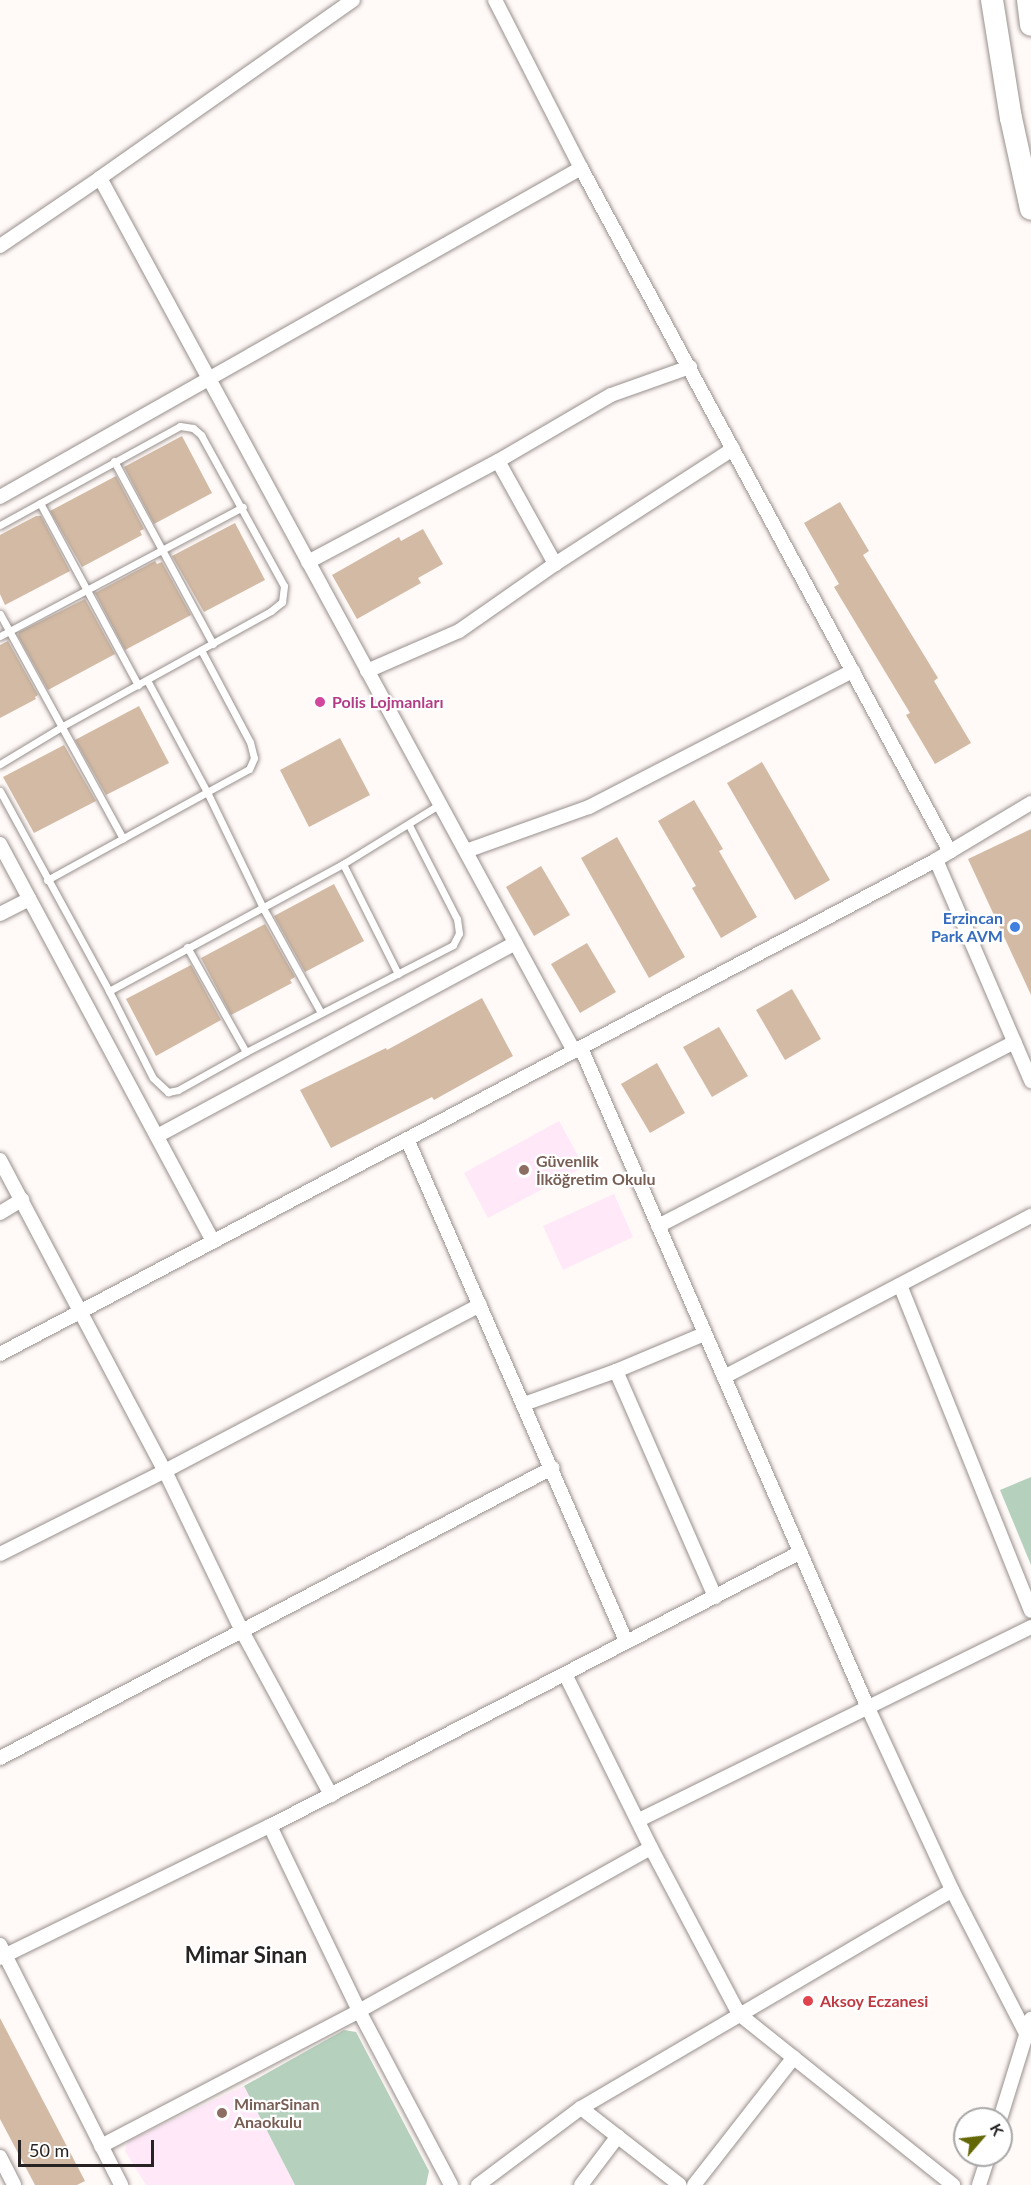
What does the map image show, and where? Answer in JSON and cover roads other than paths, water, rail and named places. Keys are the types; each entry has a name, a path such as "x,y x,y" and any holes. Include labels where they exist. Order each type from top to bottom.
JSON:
{"main road":[{"path":"992,0 1011,118 1031,209"},
{"path":"1028,0 1031,25"}],"street":[{"path":"0,246 353,0"},
{"path":"495,0 580,168 690,367 950,852"},
{"path":"0,497 580,168"},
{"path":"100,178 515,943 578,1049 658,1226 868,1708 952,1890 1029,2035"},
{"path":"308,562 498,461 611,395 690,367"},
{"path":"367,671 459,631 555,564 733,449"},
{"path":"498,461 555,564"},
{"path":"466,851 589,807 854,671"},
{"path":"0,1354 936,860 1031,803"},
{"path":"0,844 213,1242"},
{"path":"936,860 1031,1081"},
{"path":"0,914 29,899"},
{"path":"157,1136 515,943"},
{"path":"658,1226 1014,1042"},
{"path":"407,1139 626,1641"},
{"path":"0,1160 165,1471 242,1631 331,1795"},
{"path":"0,1213 22,1200"},
{"path":"724,1377 1031,1216"},
{"path":"900,1285 1031,1611"},
{"path":"0,1554 165,1471 480,1305"},
{"path":"524,1404 616,1371 704,1334"},
{"path":"616,1371 715,1597"},
{"path":"0,1758 552,1468"},
{"path":"121,2185 2,1952 270,1826 799,1553"},
{"path":"639,1820 1031,1627"},
{"path":"566,1674 651,1848 739,2014 953,2185"},
{"path":"270,1826 359,2011 451,2185"},
{"path":"101,2146 359,2011 651,1848"},
{"path":"478,2185 581,2108 952,1890"},
{"path":"1004,2107 1029,2035 1031,2019"},
{"path":"694,2185 794,2057"},
{"path":"581,2108 680,2185"},
{"path":"581,2185 618,2136"},
{"path":"0,2157 14,2185"},
{"path":"979,2185 985,2167"}],"lane":[{"path":"0,525 180,426 193,428 201,435 243,507 284,586 282,602 271,611 63,726 0,764"},
{"path":"114,461 213,644"},
{"path":"40,503 138,685"},
{"path":"0,636 243,507"},
{"path":"0,614 123,839"},
{"path":"47,880 249,769 254,758 250,742 201,650"},
{"path":"147,680 207,792 262,906 321,1013"},
{"path":"0,791 109,991 153,1078 168,1092 178,1090 246,1052 453,945 459,933 457,919 409,825"},
{"path":"109,991 343,864 440,804"},
{"path":"343,864 398,974"},
{"path":"187,947 246,1052"}],"place":[{"name":"Polis Lojmanları","path":"320,702"},
{"name":"Erzincan Park AVM","path":"1015,927"},
{"name":"Güvenlik İlköğretim Okulu","path":"524,1170"},
{"name":"Aksoy Eczanesi","path":"808,2001"},
{"name":"MimarSinan Anaokulu","path":"222,2113"}],"district":[{"name":"Mimar Sinan","path":"246,1955"}]}
